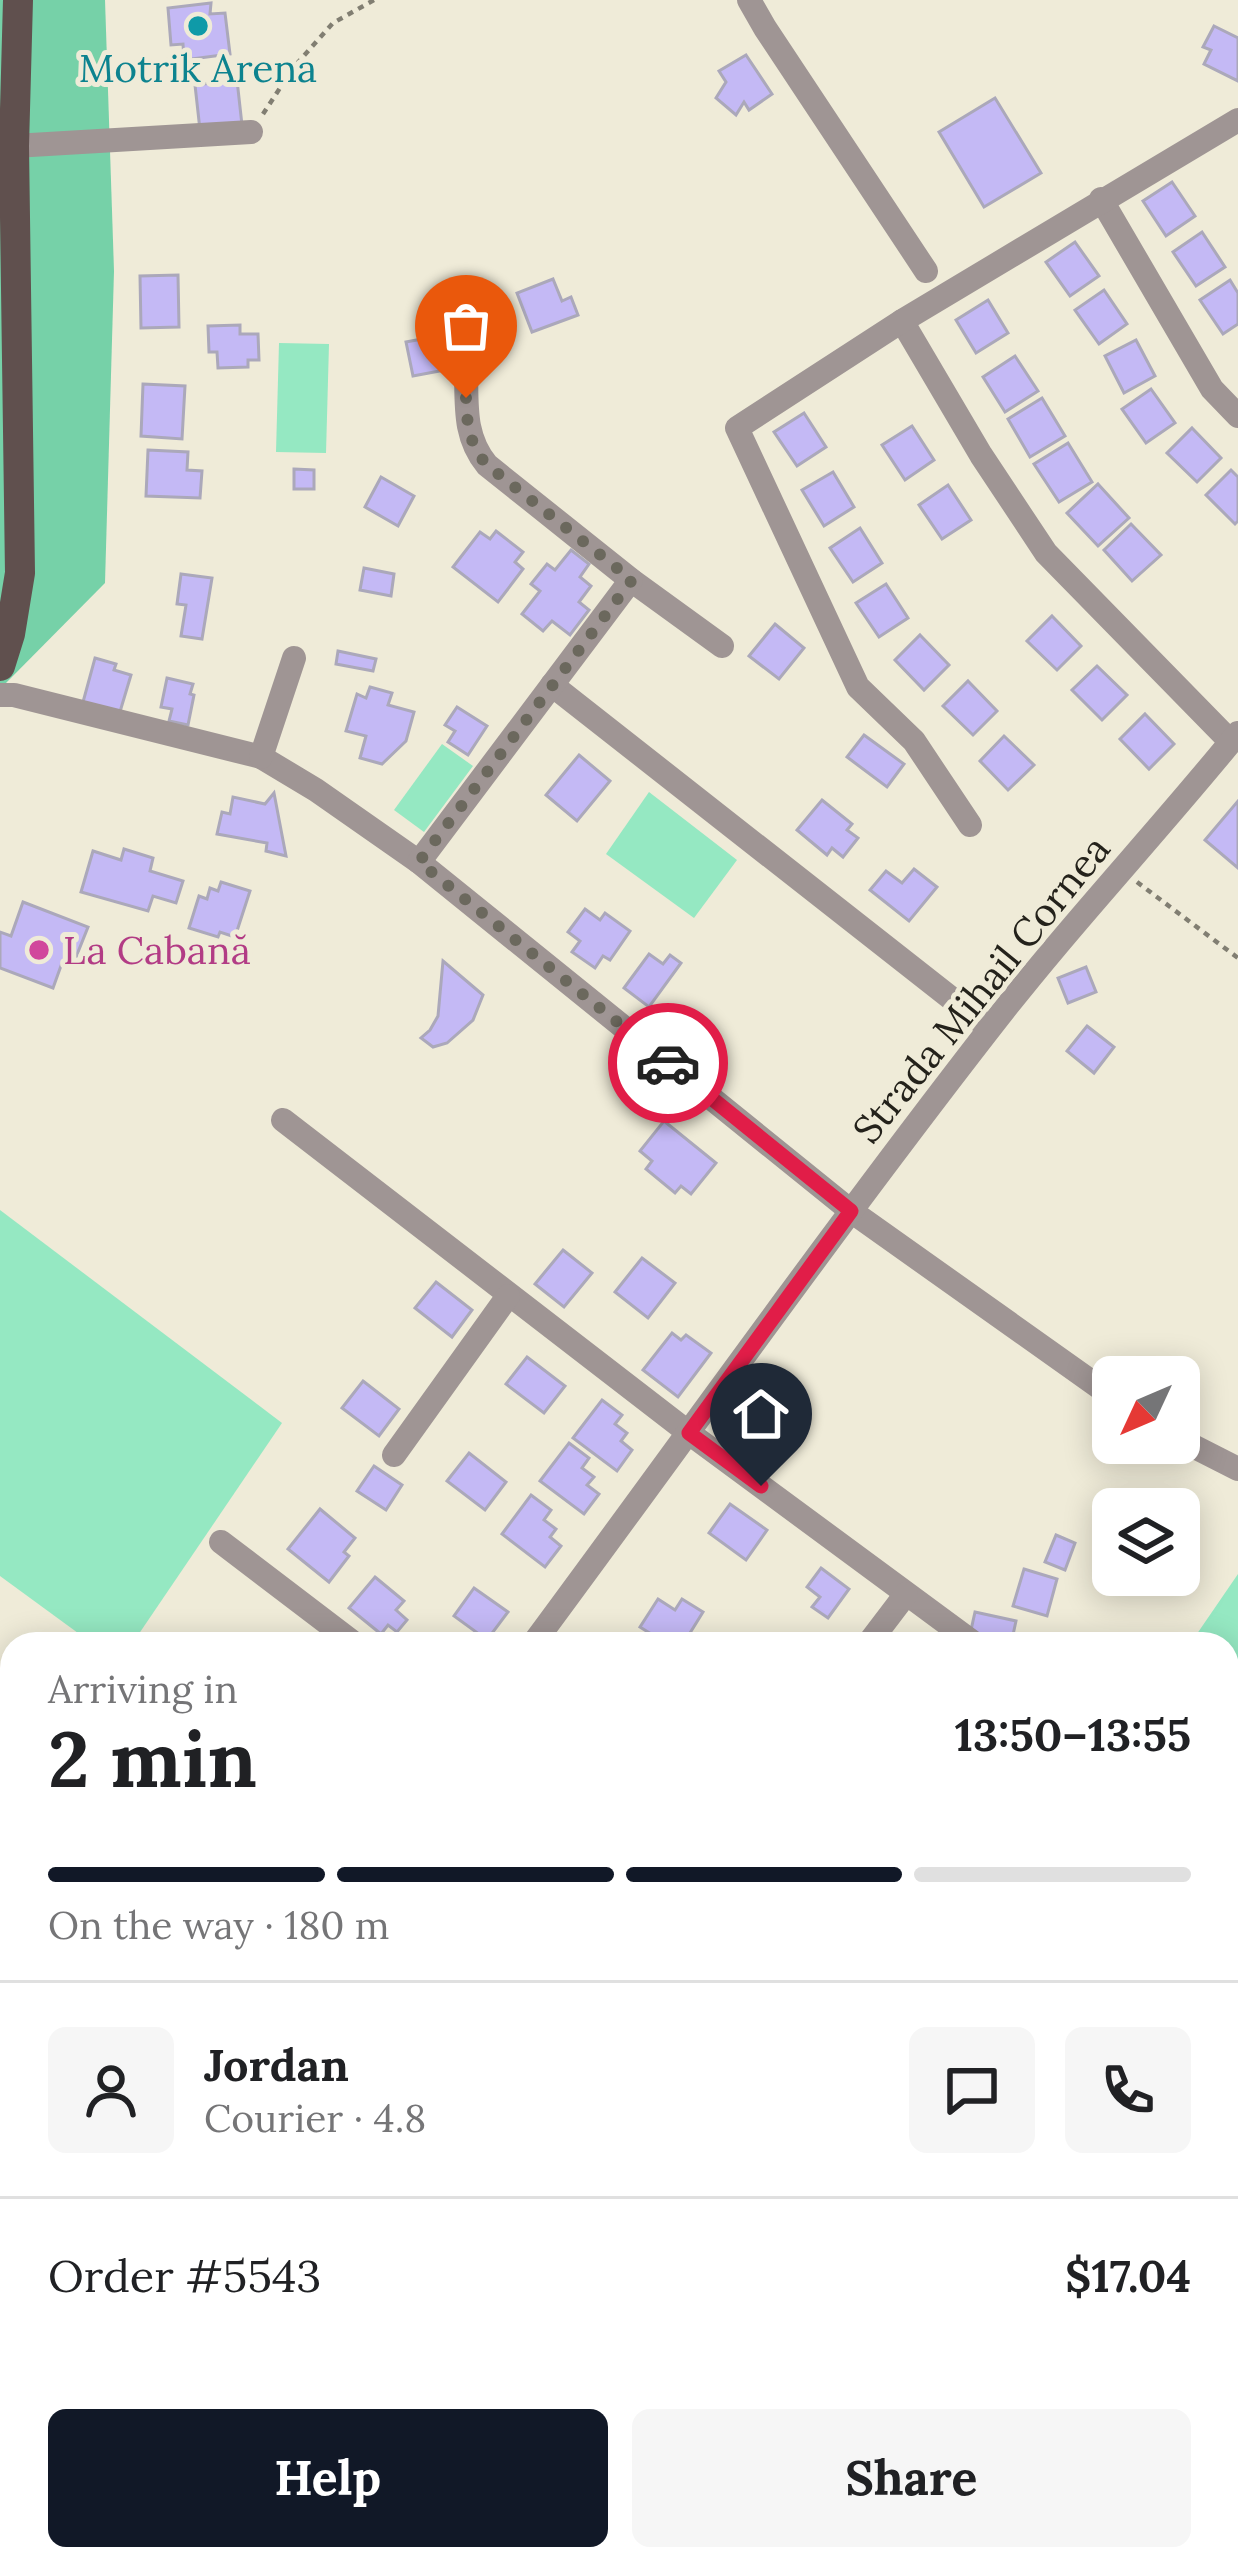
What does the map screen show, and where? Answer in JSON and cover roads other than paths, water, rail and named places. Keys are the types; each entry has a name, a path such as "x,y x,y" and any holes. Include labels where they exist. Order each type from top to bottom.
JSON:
{"main road":[{"path":"0,666 20,573 14,146 18,0"}],"street":[{"path":"749,0 926,271"},
{"path":"970,824 914,741 858,687 737,428 902,321 1238,120"},
{"path":"14,146 251,132"},
{"path":"1101,200 1212,388 1238,416"},
{"path":"902,321 1046,553 1234,738"},
{"path":"466,368 467,428 475,452 632,580 722,646"},
{"path":"419,862 632,580"},
{"path":"261,757 294,658"},
{"path":"553,685 989,1028"},
{"path":"0,695 261,757 316,790 419,862 851,1211 1092,1382"},
{"name":"Strada Mihail Cornea","path":"541,1632 989,1028 1234,738"},
{"path":"283,1120 508,1296 958,1632"},
{"path":"394,1455 508,1296"},
{"path":"1200,1450 1238,1469"},
{"path":"221,1542 339,1632"},
{"path":"877,1632 906,1594"}],"place":[{"name":"Motrik Arena","path":"198,26"},
{"name":"La Cabană","path":"39,950"}]}
